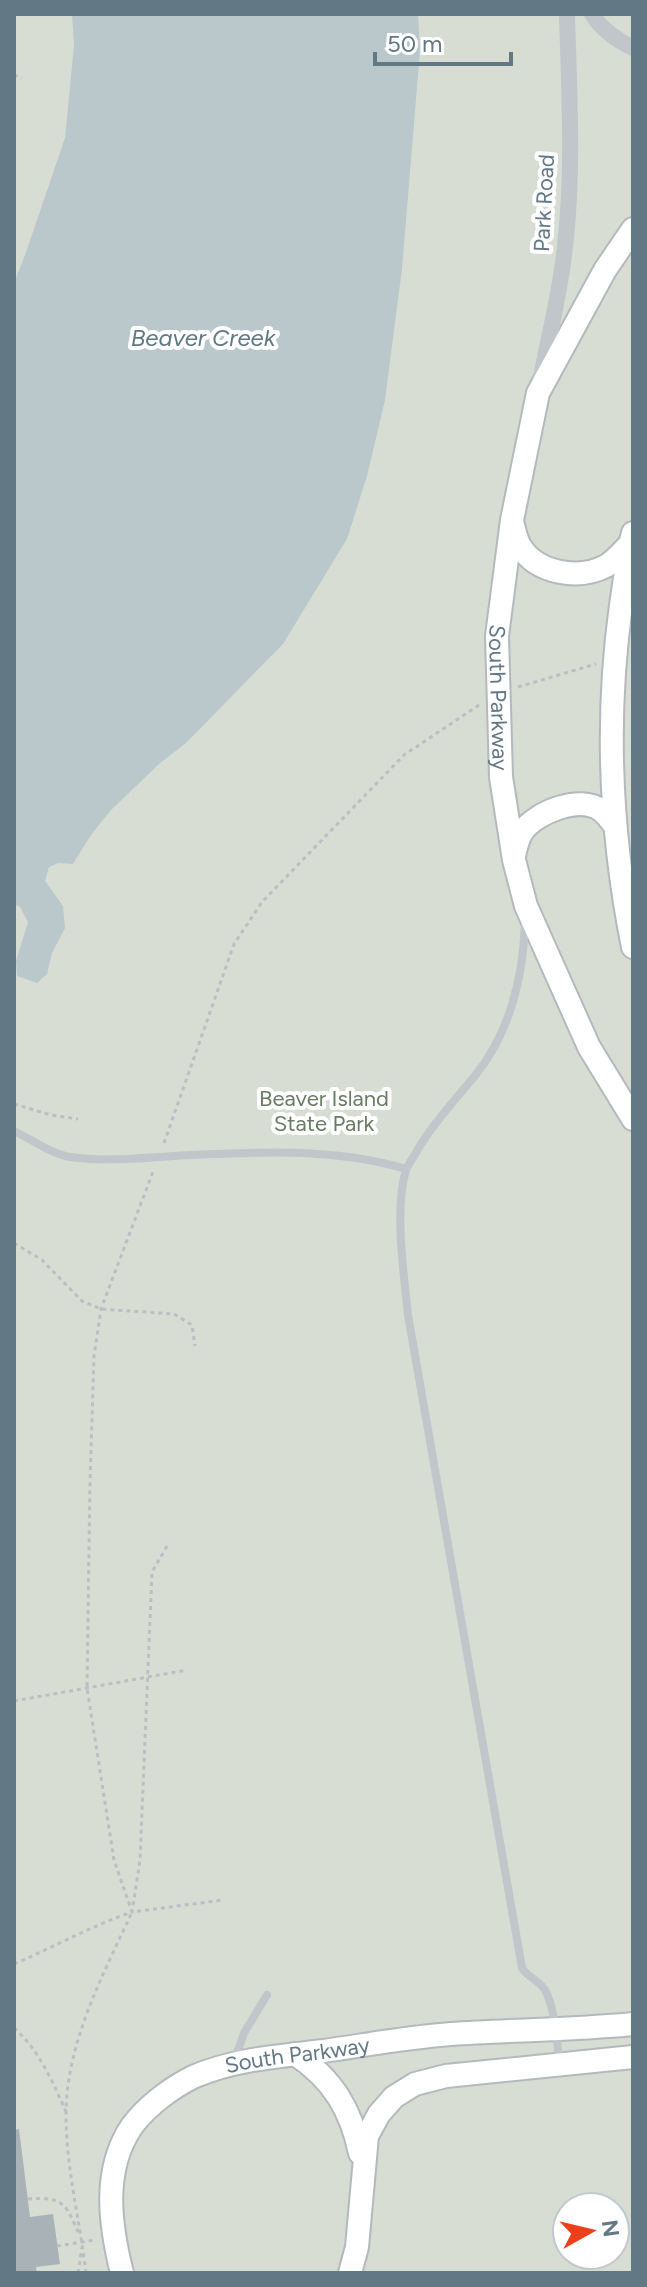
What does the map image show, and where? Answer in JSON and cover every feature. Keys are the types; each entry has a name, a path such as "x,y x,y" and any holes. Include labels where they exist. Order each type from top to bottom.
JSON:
{"street":[{"name":"Park Road","path":"538,393 565,247 570,113 567,14"},
{"path":"592,14 596,21 633,48"},
{"name":"South Parkway","path":"633,229 605,270 538,393 512,520 497,636 501,777 514,860 526,906 589,1047 633,1119"},
{"path":"512,520 520,545 530,557 550,570 576,574 610,564 632,538"},
{"path":"632,538 614,659 611,765 621,889 633,947"},
{"path":"514,860 517,841 524,830 538,817 552,810 569,805 595,807 615,826"},
{"name":"South Parkway","path":"122,2273 114,2237 111,2187 118,2156 131,2127 149,2107 194,2077 233,2065 295,2054 448,2035 633,2024"},
{"path":"295,2054 329,2083 344,2104 355,2126 363,2168"},
{"path":"350,2273 357,2247 367,2136 379,2114 394,2097 415,2084 446,2076 633,2057"}],"lane":[{"path":"526,906 524,954 511,1011 483,1065 431,1128 406,1169 402,1202 403,1269 410,1327 522,1968 546,1991 559,2066"},
{"path":"14,1131 66,1156 104,1159 307,1152 382,1162 406,1169"},
{"path":"233,2065 244,2033 267,1995"}],"path":[{"path":"14,75 22,78"},
{"path":"132,1912 114,1860 87,1688 93,1371 101,1309 159,1157 234,944 262,902 404,755 497,693 614,659"},
{"path":"14,1104 78,1119"},
{"path":"14,1243 42,1260 82,1301 101,1309 174,1314 192,1325 195,1346"},
{"path":"86,2273 73,2190 66,2114 73,2060 93,1997 132,1912 140,1860 152,1572 167,1546"},
{"path":"14,1701 187,1670"},
{"path":"14,1964 98,1924 132,1912 223,1900"},
{"path":"14,2028 26,2038 51,2078 66,2114"},
{"path":"28,2199 48,2198 60,2202 67,2209 82,2242 78,2273"},
{"path":"57,2246 114,2237"}],"green space":[{"name":"Beaver Island State Park","path":"14,14 633,14 633,2273 14,2273"}],"water":[{"name":"Beaver Creek","path":"72,14 418,14 420,51 402,269 385,400 367,476 347,539 283,644 186,743 110,811 73,864 58,863 49,867 45,881 63,906 65,928 52,953 47,974 37,983 17,976 16,961 28,922 20,907 14,904 14,283 65,138 74,45"}],"building":[{"path":"19,2129 30,2217 53,2214 60,2264 36,2267 37,2273 14,2273 14,2130"}]}
